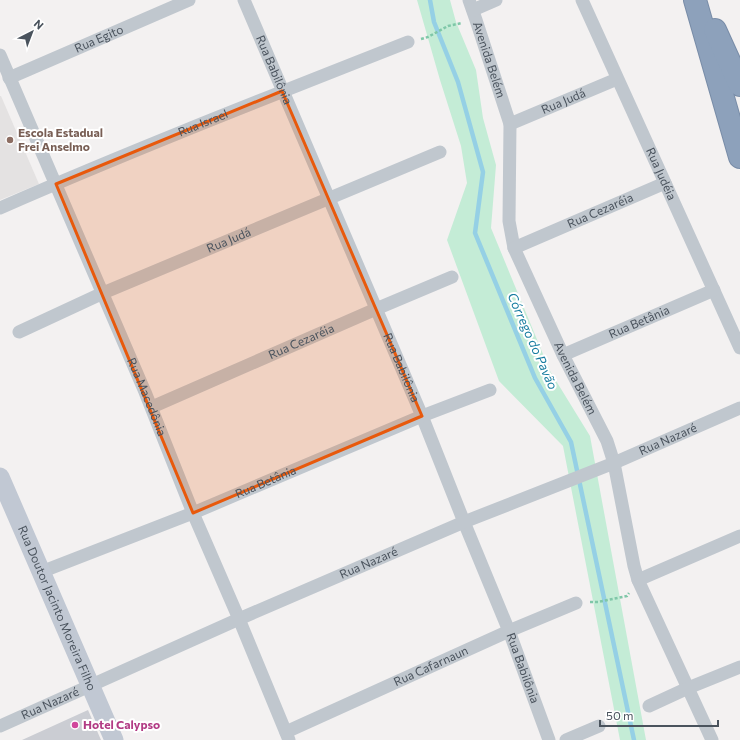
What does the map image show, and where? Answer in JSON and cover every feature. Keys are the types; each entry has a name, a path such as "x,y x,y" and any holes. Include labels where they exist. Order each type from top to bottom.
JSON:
{"highway":[{"path":"695,0 740,157"},
{"path":"702,0 740,85"}],"street":[{"name":"Rua Egito","path":"9,78 189,0"},
{"name":"Rua Babilônia","path":"244,0 422,416 509,630 549,740"},
{"path":"471,5 496,0"},
{"name":"Rua Judéia","path":"582,0 740,348"},
{"name":"Avenida Belém","path":"471,5 510,124 509,220 514,248 563,355 607,441 638,580 712,740"},
{"name":"Rua Israel","path":"0,208 282,91 408,42"},
{"name":"Rua Macedônia","path":"0,55 152,407 193,513 288,736"},
{"name":"Rua Judá","path":"510,124 618,79"},
{"name":"Rua Judá","path":"19,332 103,293 440,152"},
{"name":"Rua Cezaréia","path":"514,248 665,183"},
{"name":"Rua Cezaréia","path":"152,407 452,277"},
{"name":"Rua Betânia","path":"563,355 714,290"},
{"name":"Rua Betânia","path":"41,572 193,513 422,416 490,390"},
{"name":"Rua Nazaré","path":"0,726 239,619 464,522 611,464 740,408"},
{"name":"Rua Doutor Jacinto Moreira Filho","path":"0,477 114,740"},
{"path":"638,580 740,536"},
{"name":"Rua Cafarnaun","path":"288,736 509,630 576,603"},
{"path":"649,706 740,666"},
{"path":"566,740 599,726"}],"path":[{"path":"428,37 448,26"},
{"path":"598,602 627,596"}],"highlighted area":[{"path":"282,91 422,416 193,513 56,184"}],"shaded area":[{"name":"Escola Estadual Frei Anselmo","path":"0,96 39,184 0,200"}],"green space":[{"path":"417,0 450,0 456,22 476,70 483,118 496,165 491,228 550,371 590,436 646,740 620,740 563,446 499,381 447,240 467,183 461,146"}],"building":[{"name":"Hotel Calypso","path":"88,710 101,740 22,740"}],"waterway":[{"name":"Córrego do Pavão","path":"430,0 434,22 458,82 483,172 475,233 535,378 571,442 634,740"}],"place":[{"name":"Escola Estadual Frei Anselmo","path":"10,140"},
{"name":"Hotel Calypso","path":"75,725"}]}
